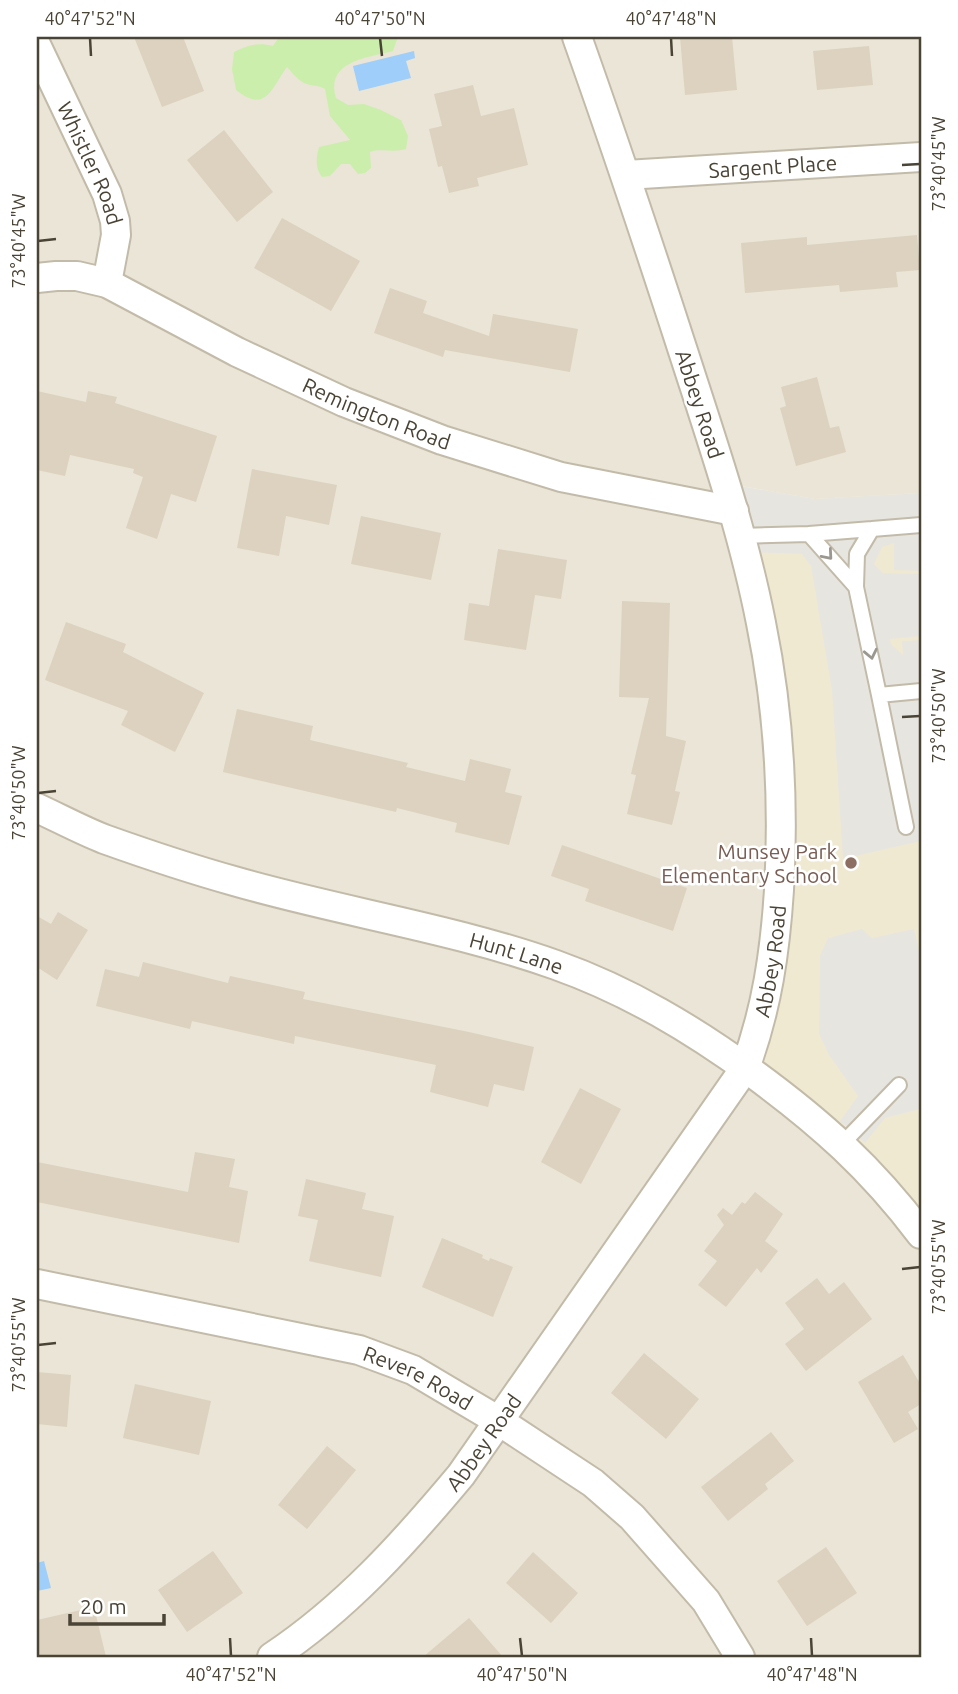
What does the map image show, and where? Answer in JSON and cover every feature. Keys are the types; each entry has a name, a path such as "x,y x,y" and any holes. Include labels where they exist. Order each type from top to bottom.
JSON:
{"street":[{"name":"Abbey Road","path":"272,1657 355,1592 409,1537 461,1475 745,1068 760,1028 776,924 781,823 779,744 761,624 737,524 626,175 577,37"},
{"name":"Whistler Road","path":"37,47 107,194 116,221 115,249 107,283"},
{"name":"Sargent Place","path":"626,175 921,157"},
{"name":"Remington Road","path":"37,278 77,276 107,283 237,352 344,402 442,440 561,477 737,524"},
{"name":"Hunt Lane","path":"37,808 103,838 235,881 499,946 600,982 666,1015 802,1109 842,1144 891,1195 921,1234"},
{"name":"Revere Road","path":"37,1284 359,1350 412,1370 499,1421 593,1483 632,1517 706,1601 740,1657"}],"lane":[{"path":"737,524 810,534 921,525"},
{"path":"872,529 857,554 856,587 906,827"},
{"path":"810,534 856,587"},
{"path":"879,695 921,691"},
{"path":"842,1144 900,1085"}],"shaded area":[{"path":"37,37 921,37 921,493 815,499 729,484 921,1234 921,1657 37,1657"},
{"name":"Munsey Park Elementary School","path":"728,484 815,499 921,493 921,1234 745,1068 782,842"},
{"path":"728,484 815,499 921,493 921,571 894,570 894,543 882,547 874,564 883,573 921,574 921,636 890,639 891,644 903,655 902,641 921,640 921,841 843,859 832,691 811,566 802,554 745,552"},
{"path":"862,929 872,938 914,929 921,959 921,1109 885,1118 865,1143 840,1121 858,1096 829,1055 819,1034 820,956 828,938"}],"green space":[{"path":"279,37 398,37 393,51 361,59 342,69 334,86 336,98 348,105 364,104 401,120 408,136 406,149 370,152 371,168 365,173 358,174 350,164 341,164 330,176 322,177 317,163 319,147 350,140 330,116 325,89 304,83 287,67 272,90 261,99 254,100 236,90 232,69 234,52 253,45 273,46"}],"water":[{"path":"414,51 415,58 406,61 411,78 359,91 353,66"},
{"path":"44,1561 51,1588 37,1591 37,1563"}],"building":[{"path":"134,37 183,37 204,91 162,107"},
{"path":"680,37 732,37 737,90 685,95"},
{"path":"869,46 873,85 817,90 813,51"},
{"path":"473,85 481,116 514,108 528,165 477,178 479,186 449,193 442,166 438,167 429,129 442,126 434,94"},
{"path":"224,130 273,192 237,222 187,160"},
{"path":"282,218 360,261 331,311 254,268"},
{"path":"917,235 920,270 896,272 898,287 840,292 839,285 745,293 741,243 807,237 807,245"},
{"path":"390,288 427,301 423,313 489,336 493,314 578,329 570,372 445,350 443,357 374,333"},
{"path":"817,377 830,428 839,426 846,452 796,466 780,408 786,406 781,387"},
{"path":"37,391 86,402 88,391 117,397 115,403 217,436 196,502 171,494 157,539 126,528 143,477 133,473 134,469 70,455 65,476 37,470"},
{"path":"252,469 337,485 329,525 286,516 279,556 237,548"},
{"path":"361,516 441,533 431,580 351,564"},
{"path":"498,549 567,560 561,599 535,595 526,650 464,640 469,603 489,606"},
{"path":"622,601 670,603 666,736 686,741 675,791 680,792 672,825 627,814 636,775 631,774 649,698 619,697"},
{"path":"66,622 126,644 123,652 204,693 175,752 121,725 128,711 45,680"},
{"path":"237,709 313,726 310,740 408,763 406,767 465,781 470,759 511,769 505,792 522,796 509,845 455,832 457,823 397,808 396,812 223,772"},
{"path":"562,845 687,888 673,931 585,901 589,889 551,876"},
{"path":"58,912 88,930 57,980 37,967 37,916 51,924"},
{"path":"143,962 228,983 230,976 305,992 303,999 534,1047 524,1091 494,1084 488,1107 430,1092 436,1065 295,1036 294,1044 192,1021 190,1029 96,1006 105,969 139,977"},
{"path":"580,1088 621,1109 581,1184 541,1162"},
{"path":"195,1152 235,1159 229,1187 248,1191 239,1243 37,1202 37,1162 188,1192"},
{"path":"306,1179 366,1193 362,1209 394,1216 381,1277 309,1261 318,1220 298,1216"},
{"path":"755,1192 783,1214 765,1241 778,1251 761,1273 757,1268 726,1307 698,1285 717,1261 704,1251 724,1225 717,1215 723,1208 732,1215 742,1202 745,1204"},
{"path":"442,1238 483,1255 482,1258 489,1261 490,1258 513,1267 493,1317 422,1287"},
{"path":"817,1278 829,1294 844,1282 872,1319 806,1371 785,1344 804,1329 785,1303"},
{"path":"644,1353 699,1399 666,1439 611,1393"},
{"path":"903,1355 921,1385 921,1404 908,1412 918,1429 894,1443 858,1382"},
{"path":"37,1372 71,1375 67,1427 37,1424"},
{"path":"135,1384 211,1401 199,1455 123,1438"},
{"path":"771,1432 794,1461 765,1484 768,1489 728,1521 701,1487"},
{"path":"327,1446 356,1470 307,1529 278,1505"},
{"path":"826,1547 857,1593 807,1626 777,1581"},
{"path":"213,1551 243,1593 187,1632 158,1590"},
{"path":"533,1552 578,1593 551,1623 506,1583"},
{"path":"94,1607 106,1657 37,1657 37,1620"},
{"path":"469,1618 503,1657 423,1657"}],"place":[{"name":"Munsey Park Elementary School","path":"851,863"}]}
